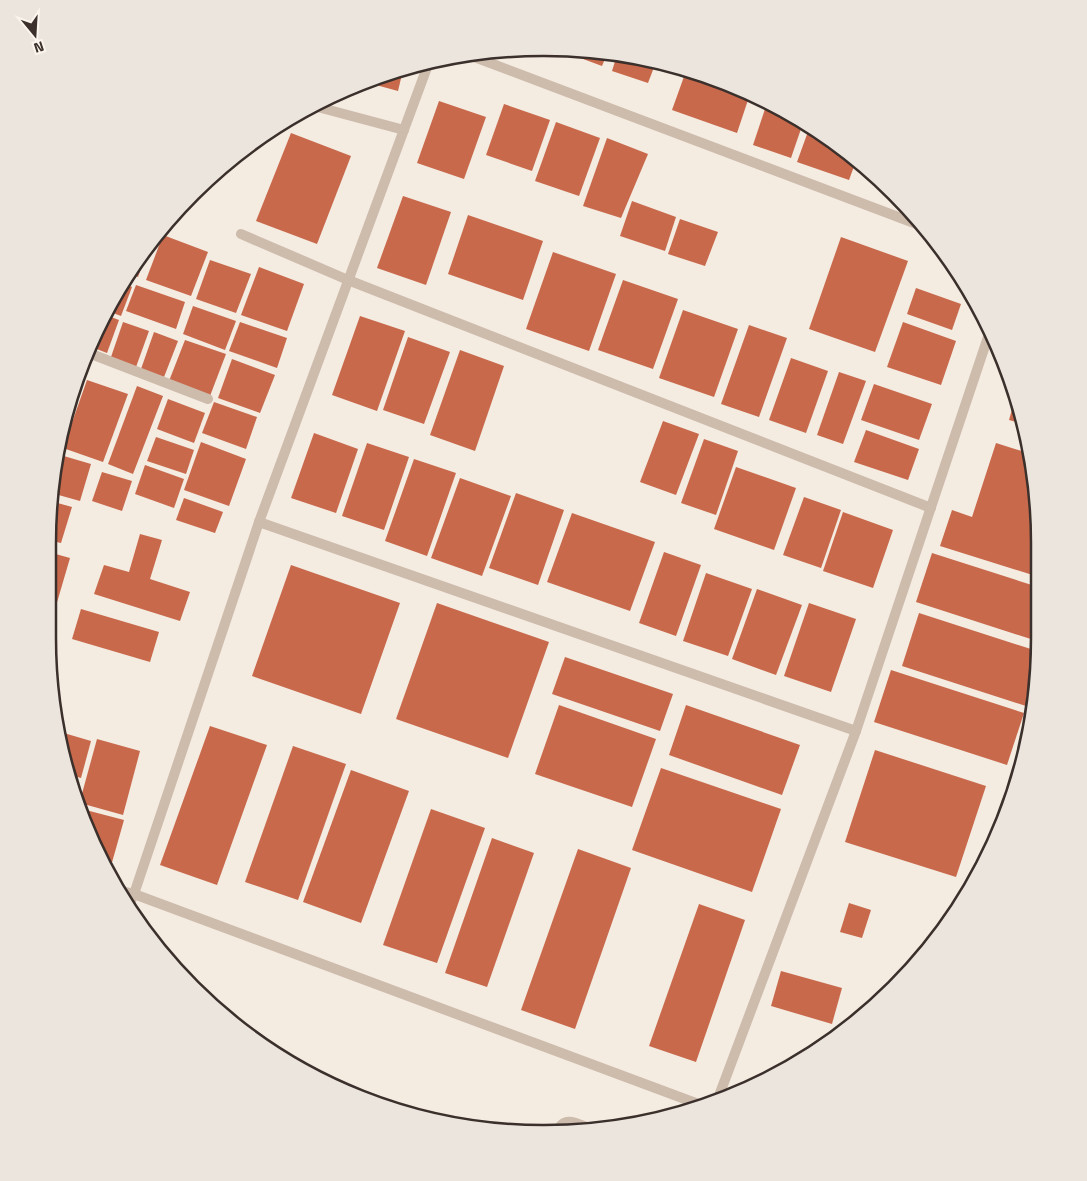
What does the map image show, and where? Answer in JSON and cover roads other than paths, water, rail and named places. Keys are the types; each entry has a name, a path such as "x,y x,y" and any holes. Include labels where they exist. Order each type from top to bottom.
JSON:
{"lane":[{"path":"482,60 909,221"},
{"path":"132,898 258,522 426,71"},
{"path":"324,109 404,130"},
{"path":"241,234 348,280 931,508"},
{"path":"720,1092 856,731 987,341"},
{"path":"94,355 208,399"},
{"path":"258,522 856,731"},
{"path":"129,893 692,1102"},
{"path":"562,1124 570,1121 577,1124"}]}
